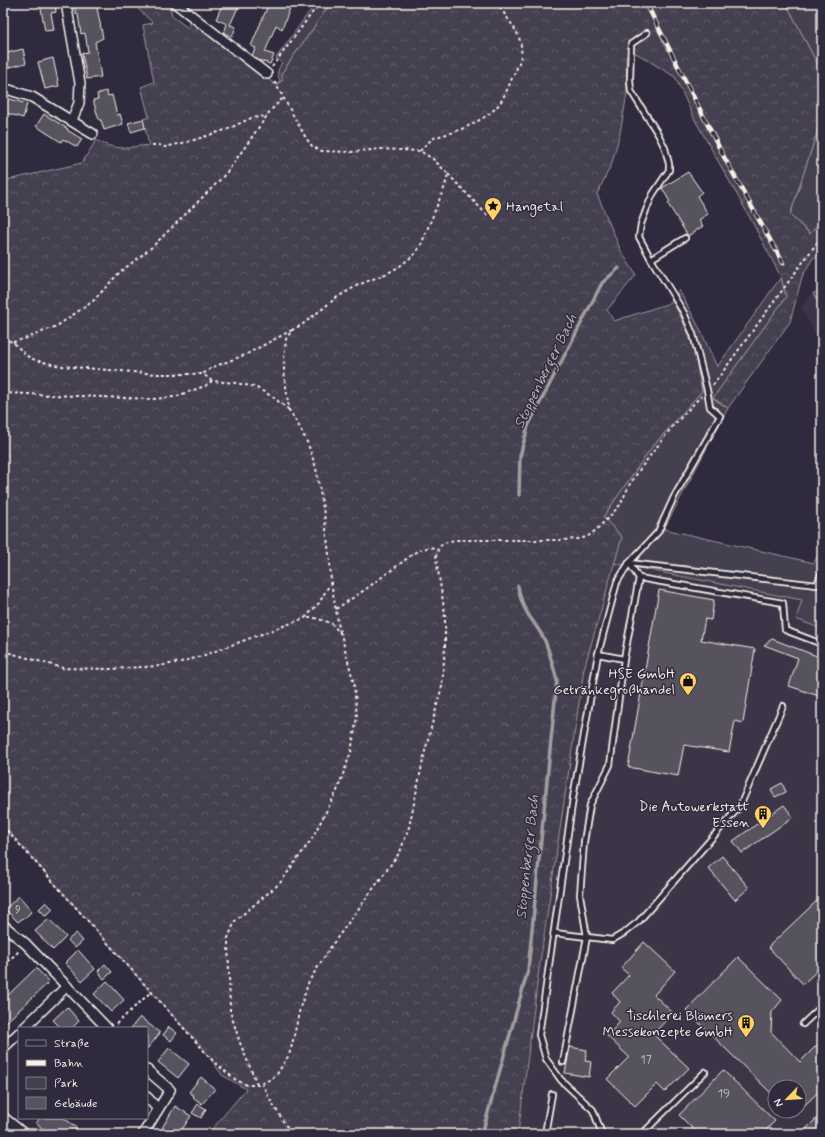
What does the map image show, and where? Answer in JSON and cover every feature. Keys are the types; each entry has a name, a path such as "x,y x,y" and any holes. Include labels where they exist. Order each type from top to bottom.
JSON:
{"street":[{"path":"66,3 80,84 79,103 72,120"},
{"path":"175,3 267,74"},
{"path":"3,88 32,97 93,134"},
{"path":"3,924 26,944 106,1027"},
{"path":"25,1027 67,986"},
{"path":"3,1048 18,1034"},
{"path":"143,1134 170,1090 148,1071"},
{"path":"148,1098 158,1109"},
{"path":"3,1118 24,1134"}],"lane":[{"path":"602,1134 593,1110 561,1080 546,1059 539,1035 573,798 598,654 617,582 629,563 658,532 674,497 720,416 710,407 693,334 687,320 674,295 639,237 641,224 653,194 669,170 665,148 646,112 631,91 630,85 631,44 647,33"},
{"path":"651,259 685,238"},
{"path":"629,563 817,585 822,572"},
{"path":"563,1062 587,937 580,895 584,842 590,805 610,765 624,659 639,578 629,563"},
{"path":"639,578 783,603 785,630 822,644"},
{"path":"598,654 624,659"},
{"path":"554,933 612,940 639,921 740,806 783,706"},
{"path":"803,1024 822,1006"},
{"path":"642,1134 705,1072"},
{"path":"546,1134 552,1094"}],"path":[{"path":"318,3 267,74 276,83 283,98 312,146 321,151 346,152 381,149 420,151 433,159 487,215"},
{"path":"420,151 436,137 456,131 495,110 508,90 520,62 522,53 516,32 498,3"},
{"path":"13,342 57,326 93,301 119,273 152,247 217,183 228,171 266,116 283,98"},
{"path":"152,145 165,147 206,137 250,118 266,116"},
{"path":"3,339 13,342 27,356 35,360 60,366 156,374 203,374 213,367 245,355 303,324 336,298 358,285 388,273 400,266 414,254 421,244 448,174"},
{"path":"3,826 152,990 214,1062 236,1080 247,1085 258,1085 271,1079 277,1074 289,1055 300,1008 309,981 332,945 400,852 409,827 425,751 442,686 445,647 444,614 436,558 437,549 443,543 455,540 578,539 587,536 596,530 620,505 630,484 672,427 714,384 822,236"},
{"path":"289,410 284,359 286,340 292,330"},
{"path":"203,374 212,381 236,383 254,388 273,397 289,410 300,426 316,468 325,520 331,582 341,634 354,684 356,717 351,752 336,791 311,840 280,883 235,921 228,938 230,1011 240,1043 258,1085"},
{"path":"3,393 153,399 174,397 205,386 212,381"},
{"path":"336,609 366,589 417,551 430,547 437,549"},
{"path":"304,618 319,603 331,582"},
{"path":"3,651 64,668 110,669 158,666 181,662 202,656 304,618 315,618 327,621 341,634"},
{"path":"3,966 26,944"},
{"path":"113,1027 152,990"},
{"path":"262,1083 268,1096 291,1134"}],"shaded area":[{"path":"813,293 822,309 822,346 801,308"},
{"path":"613,563 802,600 796,619 822,629 822,1134 519,1134 539,969 584,669"}],"green space":[{"path":"132,3 169,3 172,16 189,29 189,18 276,85 283,80 281,74 331,3 786,3 822,73 822,117 790,215 810,234 822,219 822,254 813,258 802,277 790,322 728,408 713,398 786,297 781,277 749,216 695,120 675,77 636,53 626,57 627,94 620,133 612,163 597,194 621,251 636,275 607,310 614,321 673,302 693,346 702,391 652,447 603,517 622,537 584,669 539,969 518,1134 208,1134 246,1089 222,1075 202,1047 149,990 3,825 3,181 82,163 96,140 112,147 120,148 149,145 143,119 149,117 141,87 154,82 143,25 153,23"},
{"path":"314,3 331,3 281,74 283,80 276,85 280,80 278,71 282,63 276,58"},
{"path":"786,3 822,3 822,73"},
{"path":"822,117 822,219 811,234 790,215"},
{"path":"781,277 786,297 713,398 728,408 664,529 814,563 822,546 822,629 796,619 802,600 613,563 622,537 603,517 652,447 702,391 693,346 673,302 679,290 700,329 717,367"},
{"path":"822,291 822,309 813,293"}],"building":[{"path":"40,3 55,3 56,12 51,13 54,30 45,31"},
{"path":"74,3 96,3 103,38 95,42 101,77 87,79 82,53 88,52 85,33 81,34 78,14 76,14"},
{"path":"223,3 240,3 230,25 236,27 232,37 224,33 227,24 216,19"},
{"path":"269,3 292,3 282,29 276,25 265,52 274,55 270,64 258,60 252,55 256,48 251,46"},
{"path":"23,49 26,63 3,69 3,54"},
{"path":"53,58 59,86 45,89 38,62"},
{"path":"106,91 108,96 112,95 117,115 120,114 123,124 104,130 101,120 99,120 93,100 98,99 97,94"},
{"path":"3,97 27,104 23,118 3,112"},
{"path":"44,114 82,139 77,147 63,139 61,142 36,126"},
{"path":"143,119 145,128 131,132 128,123"},
{"path":"688,172 702,192 697,196 708,214 699,220 703,226 688,236 668,204 670,202 662,188"},
{"path":"659,590 714,600 711,620 705,619 701,640 755,649 743,723 735,721 729,752 684,745 678,776 628,767"},
{"path":"772,639 822,658 822,697 789,686 798,658 764,645"},
{"path":"782,783 786,792 775,797 771,789"},
{"name":"Die Autowerkstatt Essen","path":"784,805 793,817 742,853 733,841"},
{"path":"722,856 749,888 735,900 708,868"},
{"path":"19,896 32,911 24,919 23,918 18,922 5,909"},
{"path":"822,896 822,966 803,984 768,947"},
{"path":"46,902 53,909 46,916 39,909"},
{"path":"49,919 66,937 53,950 35,931"},
{"path":"76,933 83,941 75,948 68,940"},
{"path":"644,942 675,971 654,995 673,1013 653,1034 689,1068 665,1092 657,1084 635,1106 607,1079 629,1057 607,1036 620,1022 611,1012 620,1002 612,993 629,975 621,968"},
{"path":"78,950 95,969 82,981 65,963"},
{"name":"Tischlerei Blömers Messekonzepte GmbH","path":"738,957 782,1000 772,1012 771,1032 800,1062 817,1045 822,1050 822,1088 807,1103 807,1079 767,1079 767,1089 686,1010"},
{"path":"105,964 112,972 104,979 98,971"},
{"path":"36,968 49,982 3,1025 3,1000"},
{"path":"107,981 124,1000 111,1012 94,994"},
{"path":"67,1007 79,1021 73,1027 60,1027 53,1020"},
{"path":"140,1017 160,1033 148,1048 148,1027 132,1027"},
{"path":"169,1027 177,1033 171,1041 163,1035"},
{"path":"570,1047 587,1050 585,1061 591,1062 589,1077 565,1073"},
{"path":"169,1048 189,1064 178,1078 158,1062"},
{"path":"723,1070 767,1113 767,1119 773,1119 775,1121 762,1134 698,1134 679,1115"},
{"path":"201,1077 215,1089 202,1104 189,1092"},
{"path":"198,1104 206,1109 201,1118 192,1113"},
{"path":"175,1106 191,1116 179,1134 172,1134 162,1128"},
{"path":"822,1113 822,1134 801,1134"},
{"path":"39,1119 65,1119 77,1128 72,1134 55,1134 50,1130 48,1133 36,1123"}],"waterway":[{"name":"Stoppenberger Bach","path":"519,495 520,456 528,426 602,283 619,268"},
{"name":"Stoppenberger Bach","path":"482,1134 528,970 557,680 545,641 522,603 518,586"}],"railway":[{"path":"646,3 724,157 783,263"}],"place":[{"name":"Hangetal","path":"493,221"},
{"name":"HSE GmbH Getränkegroßhandel","path":"688,696"},
{"name":"Die Autowerkstatt Essen","path":"763,829"},
{"name":"Tischlerei Blömers Messekonzepte GmbH","path":"746,1038"}]}
